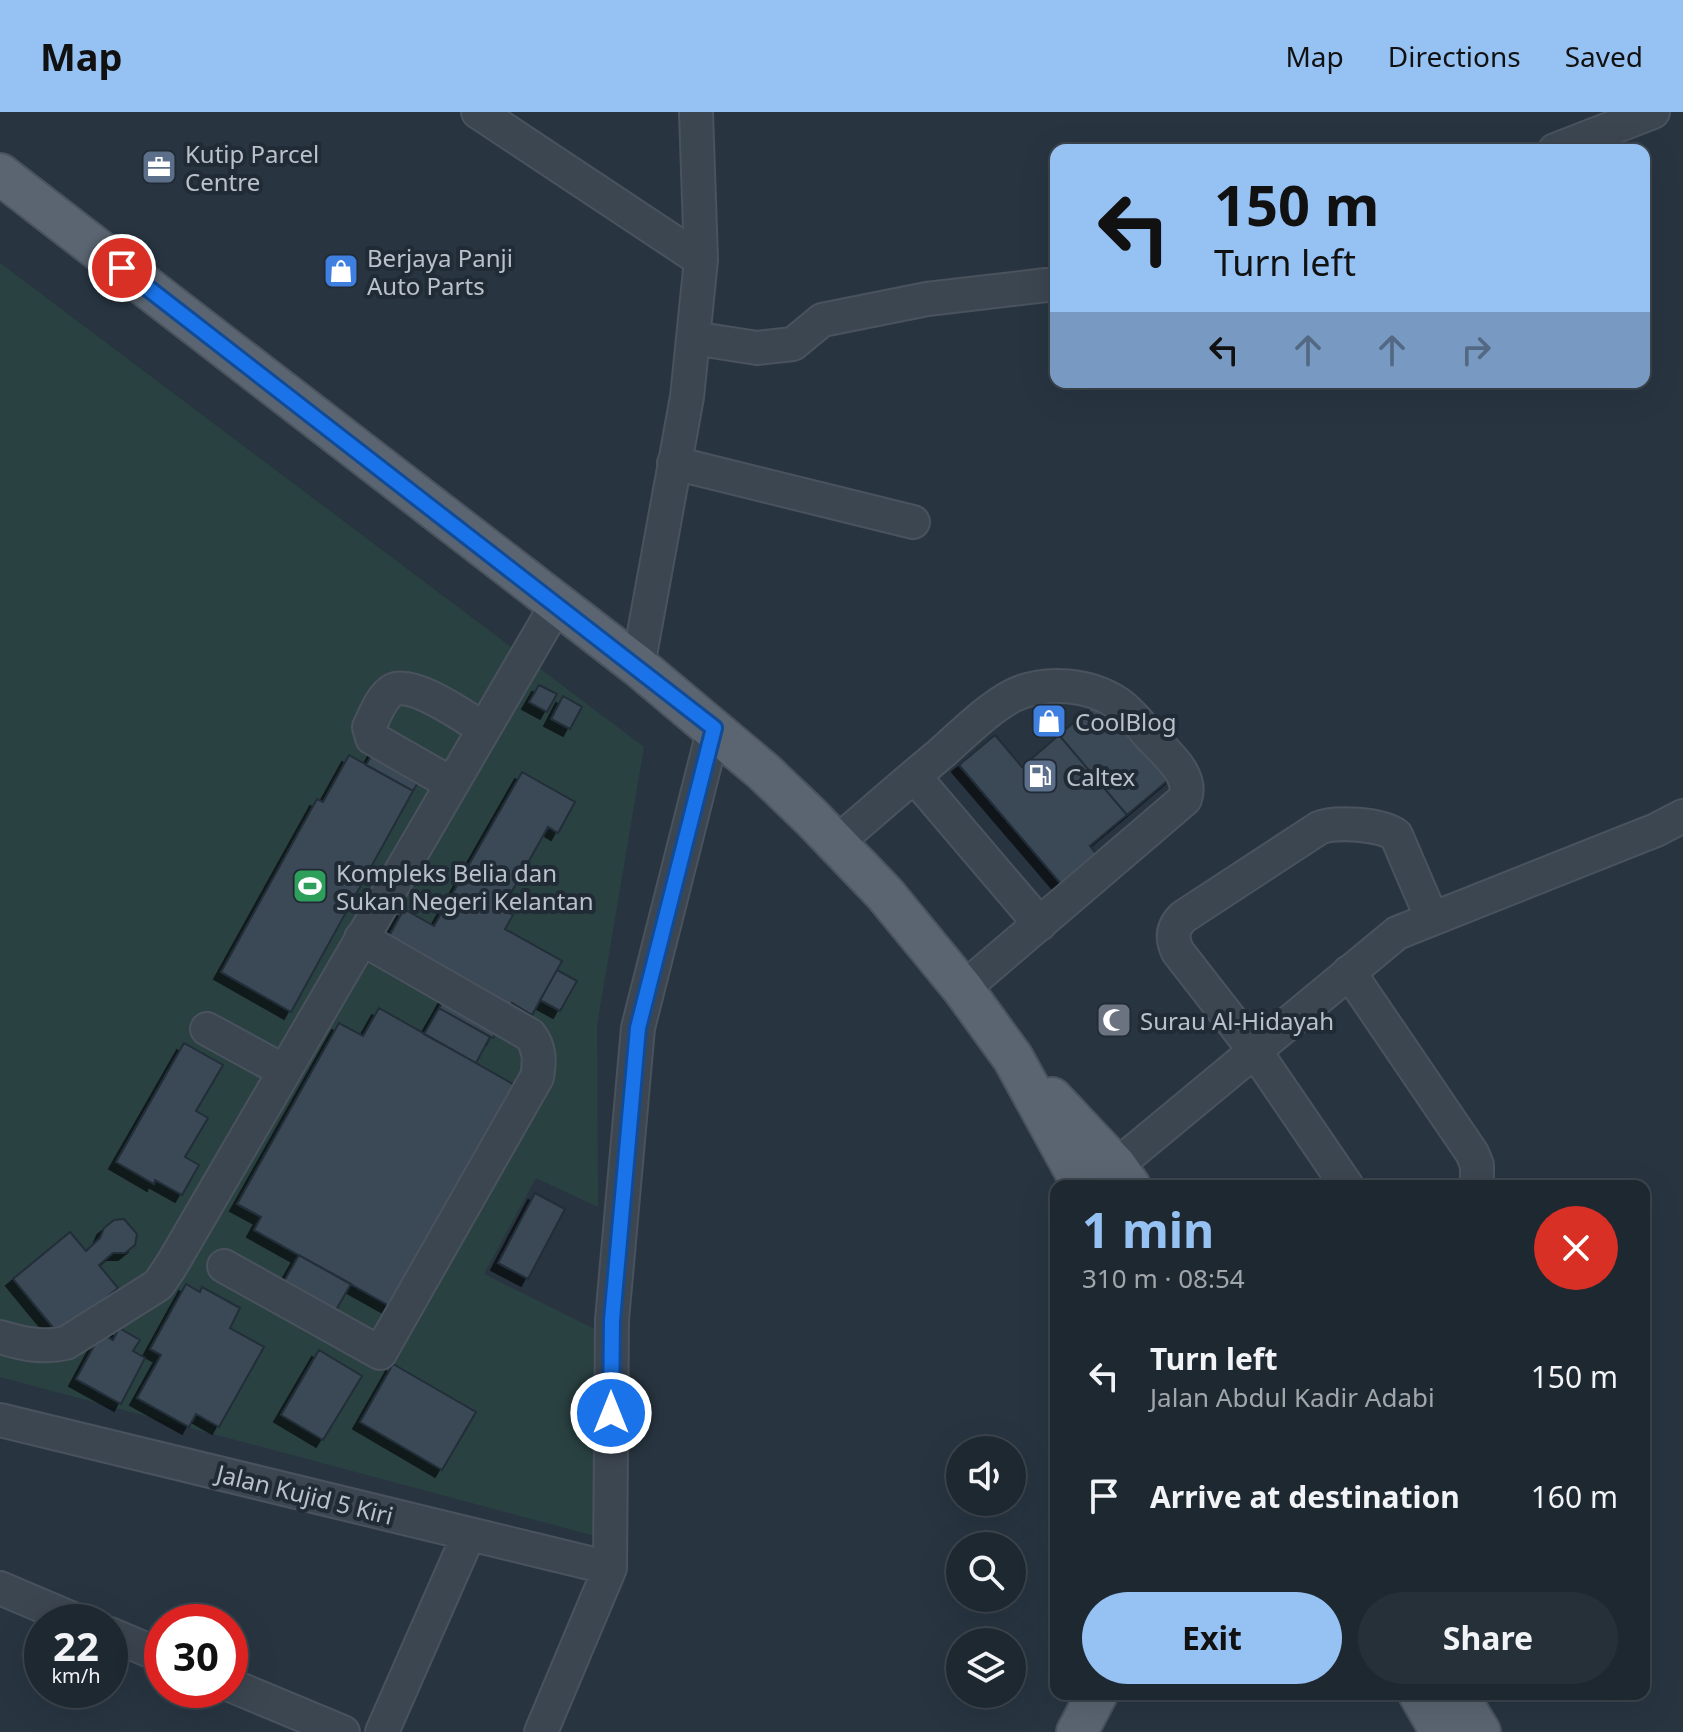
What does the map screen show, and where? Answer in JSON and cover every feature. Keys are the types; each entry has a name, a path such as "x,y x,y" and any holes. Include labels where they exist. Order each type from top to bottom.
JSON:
{"main road":[{"path":"0,174 638,666 764,772 885,894 1110,1179"},
{"path":"1077,1732 1094,1700"},
{"path":"1422,1700 1441,1732"},
{"path":"1461,1700 1480,1732"}],"street":[{"path":"478,112 701,260"},
{"path":"638,666 687,397 701,260 696,112"},
{"path":"1570,144 1653,112"},
{"path":"693,338 757,348 793,344 822,320 927,299 1046,285"},
{"path":"674,463 913,522"},
{"path":"0,1337 38,1346 66,1343 158,1285 185,1245 557,604"},
{"path":"836,843 1013,696 1034,689 1056,686 1099,694 1119,704 1174,764 1188,784 1185,799 963,989"},
{"path":"452,784 372,738 369,727 386,695 399,688 414,689 484,729"},
{"path":"541,1732 610,1568 612,1320 638,1028 714,728"},
{"path":"914,776 1040,924"},
{"path":"1110,1179 1255,1051 1397,933 1656,830 1683,816"},
{"path":"1343,1180 1255,1051 1178,952 1173,943 1173,933 1183,917 1319,828 1334,824 1380,828 1396,835 1432,919"},
{"path":"224,1266 380,1353 537,1077 539,1057 530,1035 361,938"},
{"path":"1349,972 1472,1153 1477,1165 1477,1180"},
{"path":"207,1029 284,1071"},
{"name":"Jalan Kujid 5 Kiri","path":"0,1420 610,1568"},
{"path":"382,1732 469,1534"},
{"path":"0,1588 38,1604"},
{"path":"248,1692 343,1732"}],"green space":[{"name":"Kompleks Belia dan Sukan Negeri Kelantan","path":"0,263 644,747 597,1025 598,1207 536,1178 484,1274 598,1331 599,1537 0,1377"}],"building":[{"path":"539,685 557,694 547,712 529,702"},
{"path":"563,696 582,707 570,729 551,719"},
{"path":"1103,697 1172,777 1127,815 1059,735"},
{"path":"386,730 433,756 413,791 366,765"},
{"path":"995,735 1022,767 1059,735 1127,815 1090,846 1102,861 1067,891 959,765"},
{"path":"349,755 413,791 291,1012 221,972 317,799 323,802"},
{"path":"522,772 575,802 558,833 548,827 502,909 513,915 505,929 562,961 532,1015 512,1003 510,1007 389,936 404,909 434,926"},
{"path":"557,970 577,981 560,1011 540,1000"},
{"path":"456,977 510,1007 493,1038 439,1008"},
{"path":"379,1008 518,1087 393,1308 254,1230 261,1217 237,1204 339,1023 363,1036"},
{"path":"439,1008 490,1037 476,1063 424,1034"},
{"path":"184,1043 223,1065 196,1111 208,1118 185,1157 199,1165 182,1195 155,1180 154,1184 116,1162"},
{"path":"535,1193 565,1209 528,1279 498,1263"},
{"path":"124,1219 137,1234 135,1245 125,1253 113,1253 99,1265 118,1288 60,1336 13,1279 70,1232 86,1251 100,1238 104,1228 114,1220"},
{"path":"299,1255 351,1284 336,1310 284,1281"},
{"path":"186,1284 200,1292 202,1287 240,1308 230,1328 264,1347 219,1427 196,1414 189,1427 137,1398 161,1355 150,1349"},
{"path":"119,1328 140,1340 133,1351 145,1358 121,1404 76,1379 101,1333 113,1340"},
{"path":"319,1350 362,1376 323,1440 281,1415"},
{"path":"393,1364 476,1412 442,1470 360,1422"}],"place":[{"name":"Kutip Parcel Centre","path":"159,167"},
{"name":"Berjaya Panji Auto Parts","path":"341,271"},
{"name":"CoolBlog","path":"1049,721"},
{"name":"Caltex","path":"1040,776"},
{"name":"Kompleks Belia dan Sukan Negeri Kelantan","path":"310,886"},
{"name":"Surau Al-Hidayah","path":"1114,1020"}],"route":[{"path":"122,268 714,728 638,1028 612,1320 611,1413"}]}
